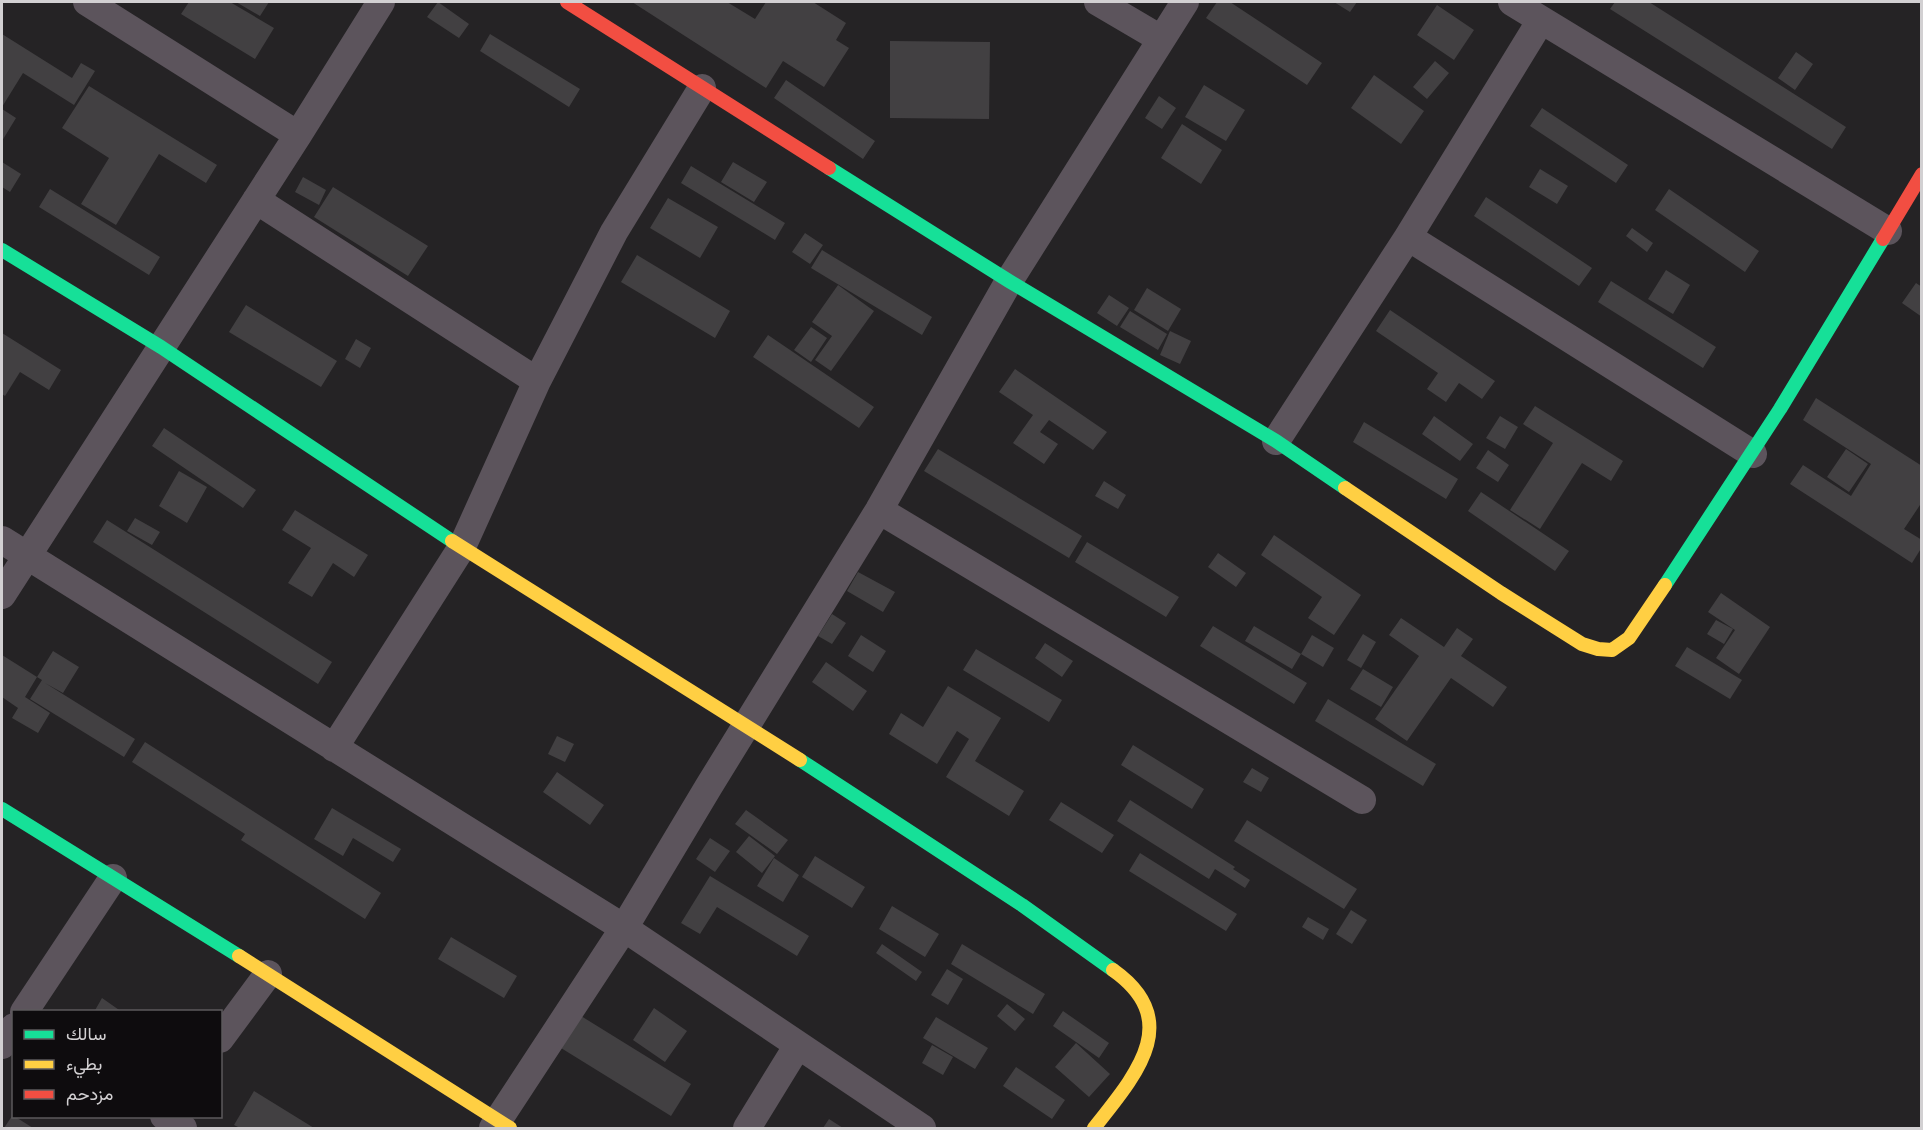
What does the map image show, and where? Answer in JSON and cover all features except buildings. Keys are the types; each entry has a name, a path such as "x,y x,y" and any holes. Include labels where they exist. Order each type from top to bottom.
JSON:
{"street":[{"path":"2,595 381,2"},
{"path":"567,2 1009,281 1276,441 1582,644 1605,651 1612,650 1629,638 1689,552 1753,454 1922,174"},
{"path":"1098,2 1161,39"},
{"path":"2,809 268,974 500,1126 624,928 879,510 1009,281 1185,2"},
{"path":"1512,2 1888,231"},
{"path":"96,4 298,135"},
{"path":"1276,441 1408,237 1541,20"},
{"path":"334,748 462,547 537,381 614,232 702,88"},
{"path":"256,200 537,381"},
{"path":"1408,237 1753,454"},
{"path":"2,250 161,347 462,547 747,725 1022,905 1130,982 1142,1000 1151,1021 1148,1043 1134,1075 1094,1128"},
{"path":"879,510 1362,800"},
{"path":"2,540 624,928 922,1128"},
{"path":"25,1010 113,878"},
{"path":"222,1036 268,974"},
{"path":"2,1045 12,1030"},
{"path":"747,1128 798,1045"},
{"path":"167,1118 183,1128"}],"traffic: fast":[{"path":"829,168 1009,281 1276,441 1345,488"},
{"path":"1665,585 1780,409 1883,239"},
{"path":"2,250 161,347 452,541"},
{"path":"800,760 1022,905 1113,970"},
{"path":"2,809 239,956"}],"traffic: slow":[{"path":"1345,488 1501,593 1582,644 1598,649 1612,650 1629,638 1665,585"},
{"path":"452,541 800,760"},
{"path":"239,956 510,1128"},
{"path":"1094,1128 1137,1069 1146,1049 1149,1029 1146,1009 1135,989 1113,970"}],"traffic: jam":[{"path":"567,2 829,168"},
{"path":"1883,239 1922,174"}]}
